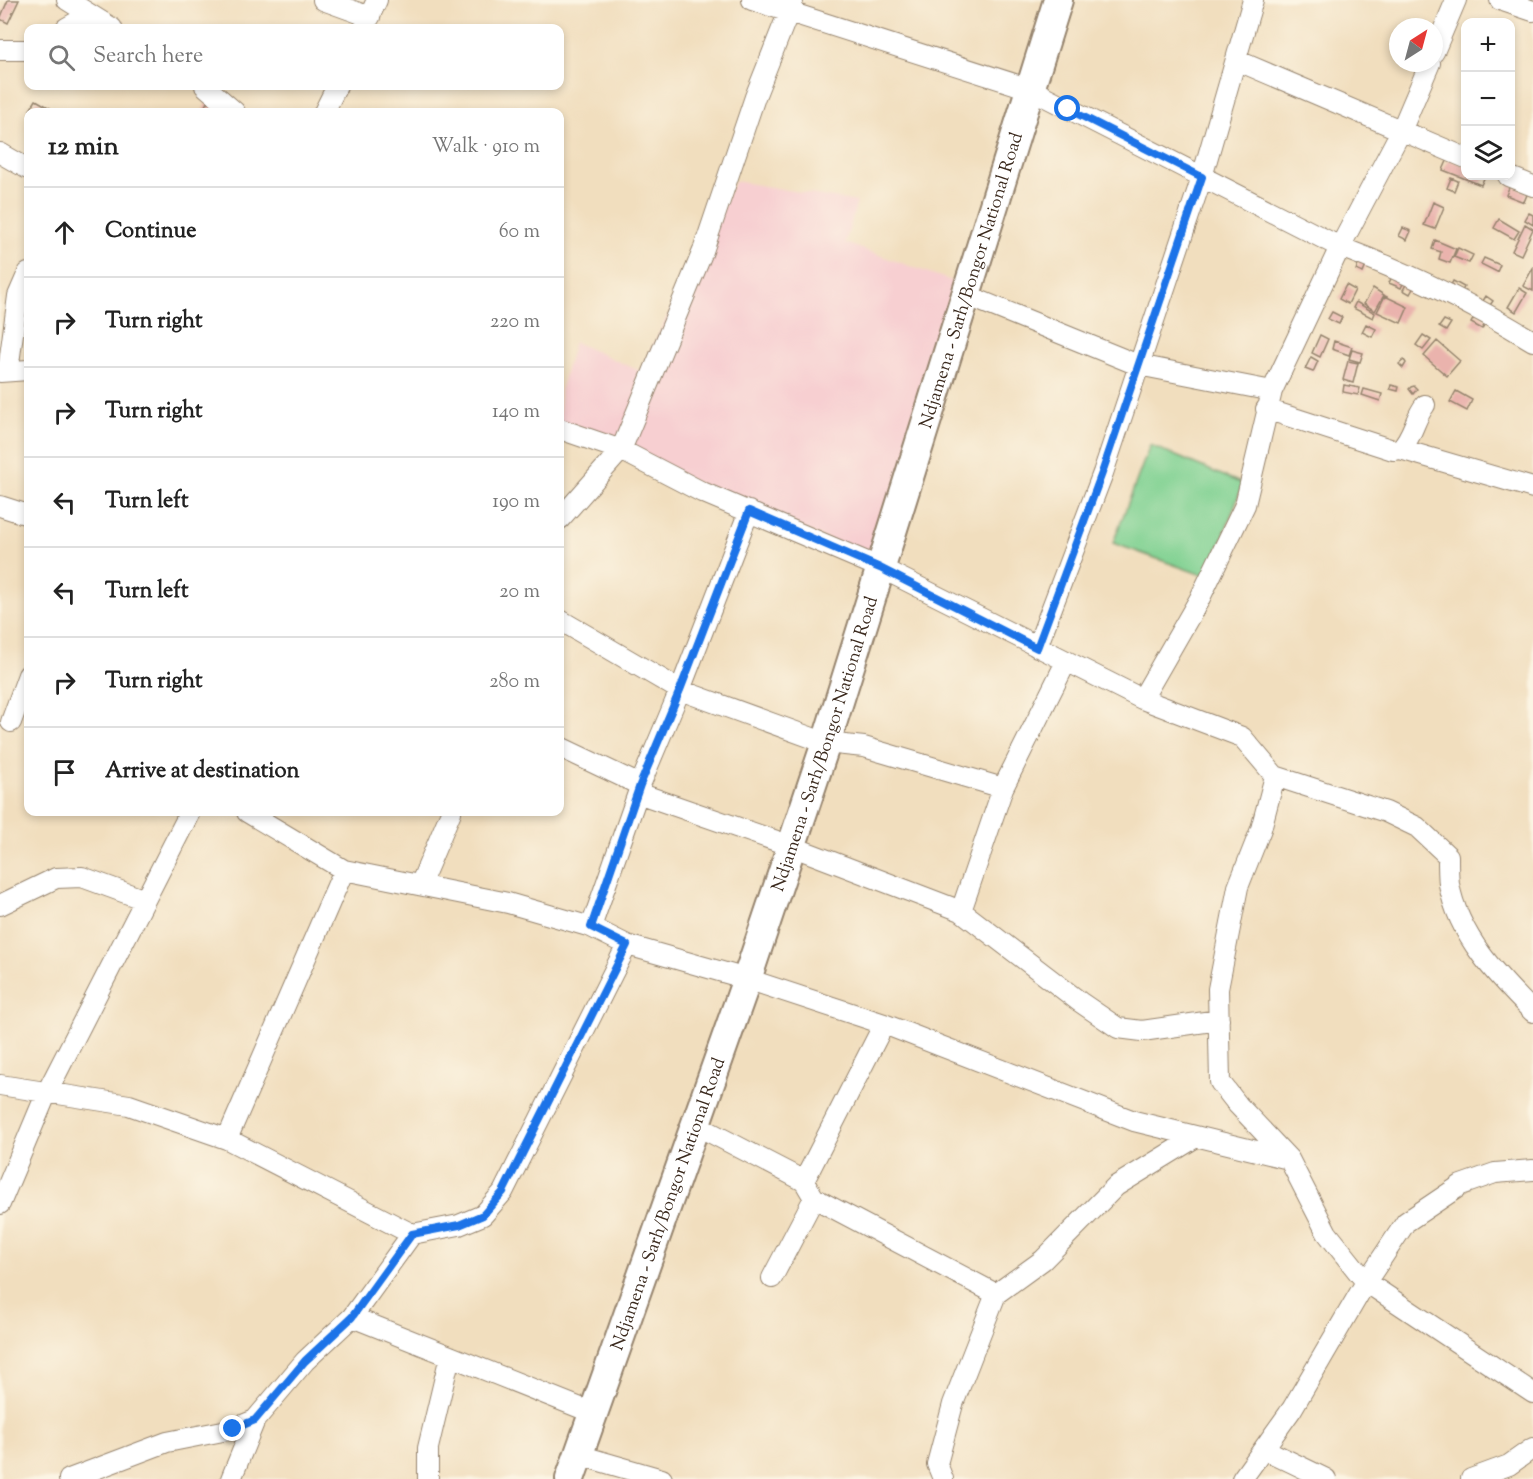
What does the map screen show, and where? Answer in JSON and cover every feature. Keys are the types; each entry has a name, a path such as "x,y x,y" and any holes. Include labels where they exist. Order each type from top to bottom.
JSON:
{"highway":[{"name":"Ndjamena - Sarh/Bongor National Road","path":"575,1467 747,979 826,743 1058,0"}],"street":[{"path":"68,0 105,24"},
{"path":"323,0 370,15"},
{"path":"752,0 791,5 1030,89 1340,247 1373,259 1494,317 1533,341"},
{"path":"1037,648 1102,473 1202,177 1252,0"},
{"path":"1443,31 1456,0"},
{"path":"1500,0 1533,11"},
{"path":"564,514 621,450 703,251 755,97 791,5"},
{"path":"73,24 90,15"},
{"path":"0,50 24,50"},
{"path":"1236,60 1461,156"},
{"path":"1142,699 1198,600 1245,505 1269,400 1340,247 1401,131 1426,72"},
{"path":"209,90 227,108"},
{"path":"326,108 335,90"},
{"path":"0,153 24,167"},
{"path":"1515,179 1533,186"},
{"path":"24,282 18,296 4,371 24,370"},
{"path":"966,295 1138,365 1269,400 1393,450 1400,449 1533,488"},
{"path":"1400,449 1408,441 1417,415 1425,405"},
{"path":"564,430 621,450 702,492 880,568 1142,699 1242,737 1275,776 1386,812 1417,827 1448,856 1449,885 1463,925 1494,972 1533,1012"},
{"path":"0,506 24,514"},
{"path":"591,927 639,789 749,511"},
{"path":"564,622 680,690 826,743 864,747 1003,788"},
{"path":"961,911 1003,788 1066,662"},
{"path":"13,722 24,688"},
{"path":"564,749 639,789 961,911 1118,1029 1142,1031 1219,1020"},
{"path":"1275,776 1261,829 1238,887 1218,989 1220,1082 1289,1160 1327,1233 1366,1282 1533,1393"},
{"path":"0,1204 47,1092 188,816"},
{"path":"254,816 344,870 508,903 591,927 627,945 747,979 884,1024 1134,1121 1289,1160"},
{"path":"420,885 449,816"},
{"path":"228,1139 344,870"},
{"path":"0,905 56,878 82,877 145,900"},
{"path":"0,1085 129,1105 228,1139 412,1234 459,1225 483,1215 503,1192 627,945"},
{"path":"772,1278 809,1189 884,1024"},
{"path":"696,1125 996,1294"},
{"path":"943,1479 937,1464 953,1404 996,1294 1043,1260 1116,1186 1196,1137"},
{"path":"1242,1479 1292,1409 1366,1282 1406,1222 1461,1185 1495,1173 1533,1170"},
{"path":"231,1479 255,1420 305,1361 352,1317 412,1234"},
{"path":"352,1317 593,1413"},
{"path":"428,1479 428,1448 450,1356"},
{"path":"69,1479 166,1442 233,1429 255,1420"},
{"path":"1471,1479 1509,1465 1533,1448"},
{"path":"1264,1449 1326,1479"},
{"path":"575,1467 662,1479"}],"shaded area":[{"path":"735,181 857,202 845,243 960,284 877,561 564,425 564,377 574,342 640,371"}],"green space":[{"path":"1150,445 1243,484 1208,577 1113,543"}],"building":[{"path":"8,0 19,0 8,23 0,19"},
{"path":"36,100 50,108 31,108"},
{"path":"207,102 218,108 204,108"},
{"path":"1448,159 1461,164 1461,177 1443,170"},
{"path":"1451,178 1458,181 1454,191 1447,188"},
{"path":"1468,180 1483,180 1481,185"},
{"path":"1510,185 1528,192 1524,202 1506,195"},
{"path":"1433,202 1444,207 1435,229 1424,225"},
{"path":"1529,213 1533,215 1533,225 1525,220"},
{"path":"1499,219 1519,231 1514,239 1494,228"},
{"path":"1525,224 1533,229 1521,255 1512,251"},
{"path":"1403,228 1411,231 1407,240 1399,236"},
{"path":"1435,240 1456,249 1450,263 1439,259 1441,252 1432,249"},
{"path":"1458,248 1473,255 1469,263 1454,257"},
{"path":"1362,256 1369,259 1363,273 1356,270"},
{"path":"1484,258 1500,265 1497,272 1481,264"},
{"path":"1533,268 1533,291 1523,286"},
{"path":"1393,274 1405,279 1401,288 1389,283"},
{"path":"1408,281 1415,285 1410,294 1403,290"},
{"path":"1453,281 1464,287 1461,293 1450,287"},
{"path":"1346,285 1355,290 1348,304 1339,299"},
{"path":"1373,288 1384,295 1375,311 1364,304"},
{"path":"1519,288 1527,293 1516,312 1508,307"},
{"path":"1385,296 1408,307 1401,323 1377,312"},
{"path":"1486,296 1493,301 1488,308 1481,304"},
{"path":"1356,302 1375,313 1373,318 1353,308"},
{"path":"1332,312 1342,317 1339,324 1328,319"},
{"path":"1476,314 1487,319 1482,329 1471,323"},
{"path":"1444,320 1451,323 1446,331 1439,327"},
{"path":"1366,324 1376,329 1372,337 1362,332"},
{"path":"1320,335 1328,339 1320,357 1312,353"},
{"path":"1423,335 1431,340 1423,350 1416,345"},
{"path":"1334,341 1352,347 1349,355 1332,349"},
{"path":"1437,341 1460,361 1447,376 1424,356"},
{"path":"1352,350 1363,353 1360,362 1349,359"},
{"path":"1311,357 1318,361 1313,372 1305,369"},
{"path":"1404,360 1406,363 1403,368 1399,364"},
{"path":"1348,361 1358,363 1353,383 1343,380"},
{"path":"1344,385 1360,388 1358,395 1343,392"},
{"path":"1391,385 1399,387 1398,391 1390,389"},
{"path":"1414,386 1417,389 1413,394 1409,389"},
{"path":"1364,389 1382,394 1380,401 1362,395"},
{"path":"1456,391 1472,400 1467,411 1450,402"}],"route":[{"path":"233,1429 255,1420 305,1361 352,1317 412,1234 459,1225 483,1215 503,1192 627,945 591,927 640,785 680,690 749,511 880,568 1037,648 1102,473 1202,177 1068,109"}]}
